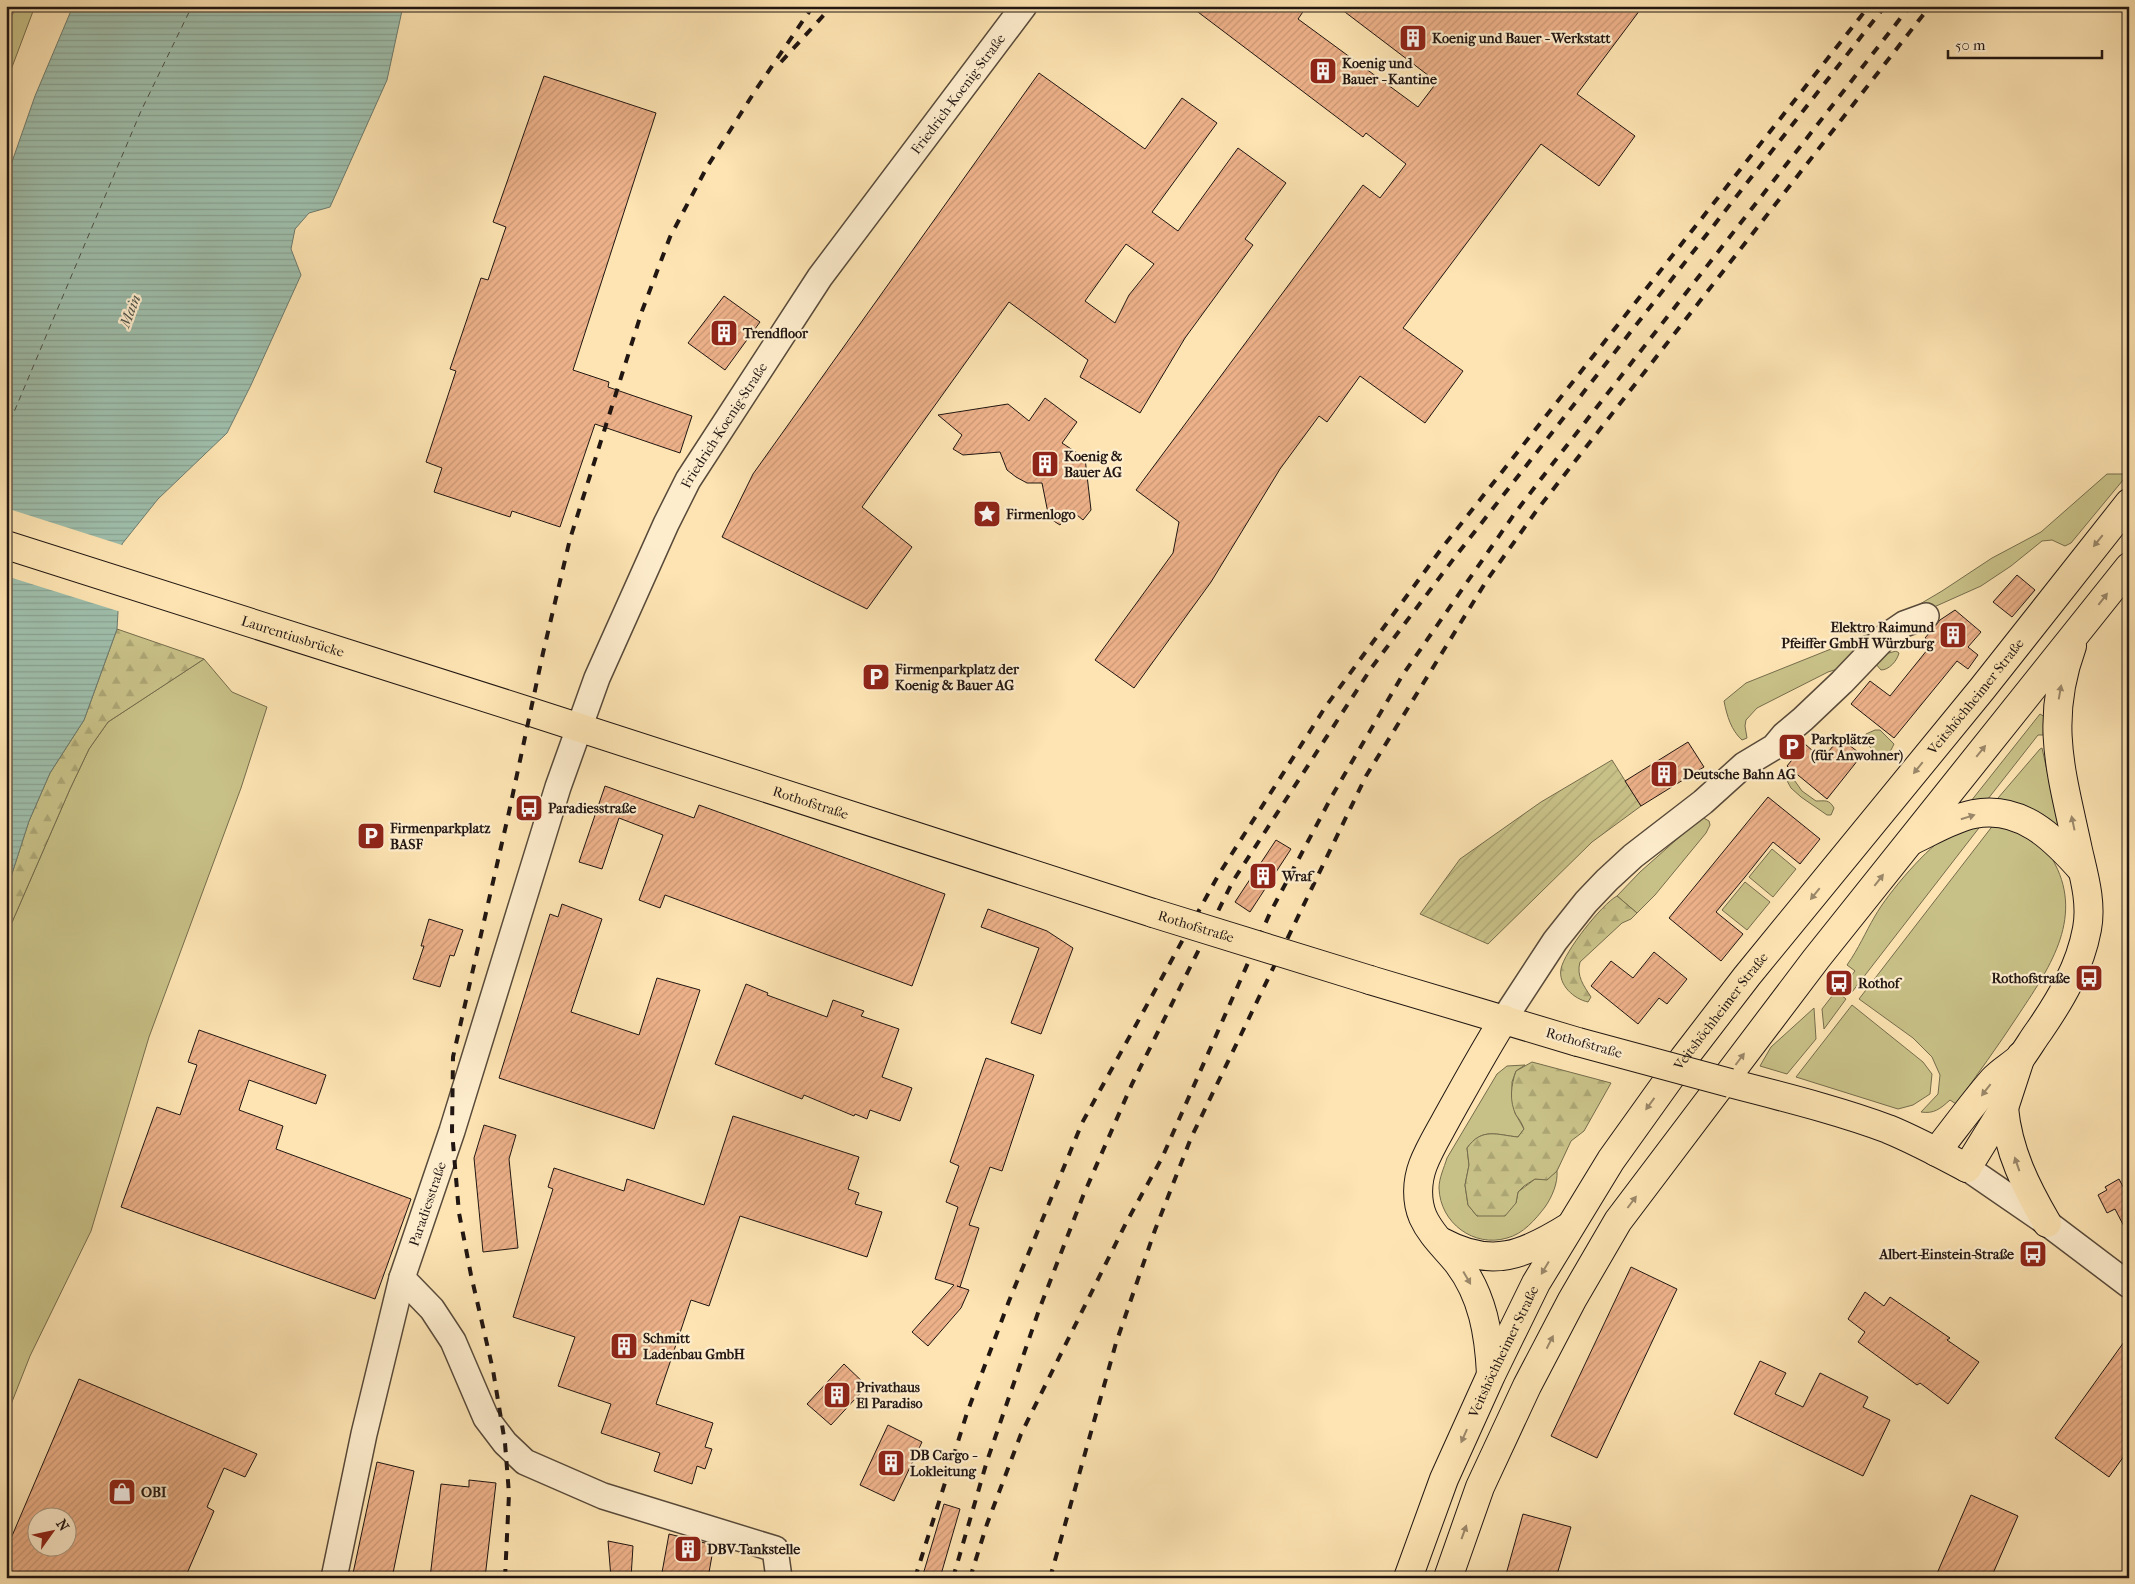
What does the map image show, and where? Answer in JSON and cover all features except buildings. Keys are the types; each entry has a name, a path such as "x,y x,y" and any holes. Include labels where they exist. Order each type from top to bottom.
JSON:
{"main road":[{"name":"Veitshöchheimer Straße","path":"1408,1578 1444,1479 1491,1375 1536,1283 1611,1160 1684,1058 1754,969 1982,689 2129,504"},
{"name":"Laurentiusbrücke","path":"6,545 580,727"},
{"path":"1448,1578 1480,1487 1527,1386 1572,1300 1618,1221 1907,843 2129,567"},
{"path":"2021,1056 2004,1108 1967,1168 1936,1152 1994,1078 2021,1056 2057,1004 2070,982 2088,927 2089,900 2060,766 2056,729 2062,680 2078,630"},
{"name":"Rothofstraße","path":"580,727 1153,913 1370,980 1578,1042 1818,1107 1888,1130 1936,1152"},
{"path":"1907,843 1974,814 1994,813 2017,817 2032,823 2049,835 2083,871"},
{"path":"1491,1375 1487,1325 1481,1306 1459,1264 1438,1240 1422,1216 1418,1199 1418,1185 1423,1165 1478,1062 1504,1019"},
{"path":"2004,1108 2006,1128 2021,1176 2047,1223"},
{"path":"1438,1240 1457,1250 1493,1258 1527,1251 1570,1226"}],"street":[{"name":"Friedrich-Koenig-Straße","path":"580,727 597,678 666,524 688,480 820,277 1024,6"},
{"path":"1504,1019 1556,941 1586,902 1607,880 1633,856 1703,802 1744,765 1774,747 1784,735 1842,682 1885,637 1904,624 1926,616"},
{"name":"Paradiesstraße","path":"334,1578 364,1434 402,1278 452,1131 556,795 580,727"},
{"path":"1967,1168 2047,1223 2129,1285"},
{"path":"402,1278 432,1309 453,1341 486,1418 505,1443 525,1462 603,1496 775,1549 779,1578"}],"green space":[{"path":"18,6 35,6 6,83 6,24"},
{"path":"2107,474 2128,474 2071,543 2065,546 2052,540 2042,541 2011,566 1981,586 1934,607 1847,666 1828,672 1757,708 1746,720 1747,738 1742,740 1735,732 1728,717 1724,701 1746,683 1871,633 1942,591 1992,558 2041,532"},
{"path":"117,629 204,659 108,722 89,749 6,936 6,892 29,821 50,773 84,720"},
{"path":"1885,651 1889,653 1896,651 1899,653 1892,664 1881,670 1875,663"},
{"path":"204,659 232,692 267,707 241,788 149,1037 91,1231 30,1356 6,1417 6,936 89,749 108,722"},
{"path":"2040,714 2045,717 2043,735 2038,735 1984,804 1971,801"},
{"path":"1880,730 1894,744 1891,750 1884,755 1874,750 1866,741 1866,734"},
{"path":"2042,748 2054,802 2064,831 1997,804 1998,798"},
{"path":"1612,760 1641,806 1592,842 1488,944 1420,914 1460,859 1541,802"},
{"path":"1792,777 1802,791 1816,801 1827,801 1830,803 1834,808 1831,815 1827,815 1801,797 1791,788 1786,779"},
{"path":"1702,817 1709,821 1710,825 1706,833 1655,895 1637,913 1617,896 1640,872"},
{"path":"1982,824 1852,992 1843,986 1855,971 1847,965 1875,916 1909,871 1931,849 1950,834"},
{"path":"1994,824 2034,837 2041,842 2049,853 2063,885 2066,905 2064,925 2050,963 2040,981 1956,1104 1950,1100 1937,1110 1921,1112 1938,1094 1940,1075 1932,1057 1913,1038 1859,999"},
{"path":"1772,849 1796,869 1773,897 1749,877"},
{"path":"1745,882 1770,902 1747,930 1722,910"},
{"path":"1617,896 1637,913 1631,919 1622,923 1580,962 1580,976 1583,985 1591,997 1588,1002 1577,998 1568,990 1562,980 1561,969 1569,952 1585,929 1602,908"},
{"path":"1836,991 1846,999 1824,1029 1822,1009"},
{"path":"1852,1005 1923,1062 1932,1074 1930,1094 1913,1105 1898,1109 1796,1077"},
{"path":"1814,1008 1816,1039 1787,1074 1760,1066 1771,1047"},
{"path":"1532,1062 1611,1083 1584,1131 1571,1141 1557,1171 1547,1180 1535,1179 1524,1186 1518,1192 1516,1203 1505,1216 1477,1216 1468,1205 1465,1185 1469,1165 1467,1148 1478,1137 1484,1135 1497,1134 1518,1137 1524,1129 1512,1104 1513,1082 1516,1071"},
{"path":"1525,1065 1516,1071 1512,1082 1515,1113 1524,1129 1518,1137 1490,1134 1478,1137 1467,1148 1469,1165 1465,1185 1468,1205 1477,1216 1516,1203 1518,1192 1535,1179 1547,1179 1557,1171 1555,1185 1545,1207 1523,1230 1513,1236 1495,1240 1471,1236 1452,1222 1445,1212 1441,1201 1439,1188 1447,1158 1497,1074 1507,1066"}],"water":[{"name":"Main","path":"73,6 403,6 387,80 330,207 309,213 295,229 291,249 301,275 227,433 158,499 122,544 117,629 84,720 50,773 29,821 6,892 6,179 35,96"}],"pier":[{"path":"6,508 125,546 121,612 6,576"}],"ferry route":[{"path":"6,431 141,111 192,6"}],"railway":[{"path":"505,1578 509,1494 505,1443 493,1370 459,1213 452,1131 453,1057 570,539 642,311 670,237 707,167 755,91 813,6"},
{"path":"781,62 832,6"},
{"path":"915,1578 967,1413 1009,1301 1082,1123 1219,874 1326,706 1442,548 1869,6"},
{"path":"953,1578 987,1461 1039,1310 1083,1196 1132,1084 1233,881 1372,667 1455,557 1885,6"},
{"path":"970,1578 987,1524 1021,1434 1126,1223 1162,1158 1270,913 1332,796 1402,676 1515,513 1910,6"},
{"path":"1050,1578 1116,1343 1155,1230 1191,1138 1366,776 1487,580 1537,510 1930,6"}],"place":[{"name":"Koenig und Bauer - Werkstatt","path":"1413,38"},
{"name":"Koenig und Bauer - Kantine","path":"1323,71"},
{"name":"Trendfloor","path":"724,333"},
{"name":"Koenig & Bauer AG","path":"1045,464"},
{"name":"Firmenlogo","path":"987,514"},
{"name":"Elektro Raimund Pfeiffer GmbH Würzburg","path":"1953,635"},
{"name":"Firmenparkplatz der Koenig & Bauer AG","path":"876,677"},
{"name":"Parkplätze (für Anwohner)","path":"1792,747"},
{"name":"Deutsche Bahn AG","path":"1664,774"},
{"name":"Paradiesstraße","path":"529,808"},
{"name":"Firmenparkplatz BASF","path":"371,836"},
{"name":"Wraf","path":"1263,876"},
{"name":"Rothofstraße","path":"2089,978"},
{"name":"Rothof","path":"1839,983"},
{"name":"Albert-Einstein-Straße","path":"2033,1254"},
{"name":"Schmitt Ladenbau GmbH","path":"624,1346"},
{"name":"Privathaus El Paradiso","path":"837,1395"},
{"name":"DB Cargo - Lokleitung","path":"891,1463"},
{"name":"OBI","path":"122,1492"},
{"name":"DBV Tankstelle","path":"688,1549"}]}
